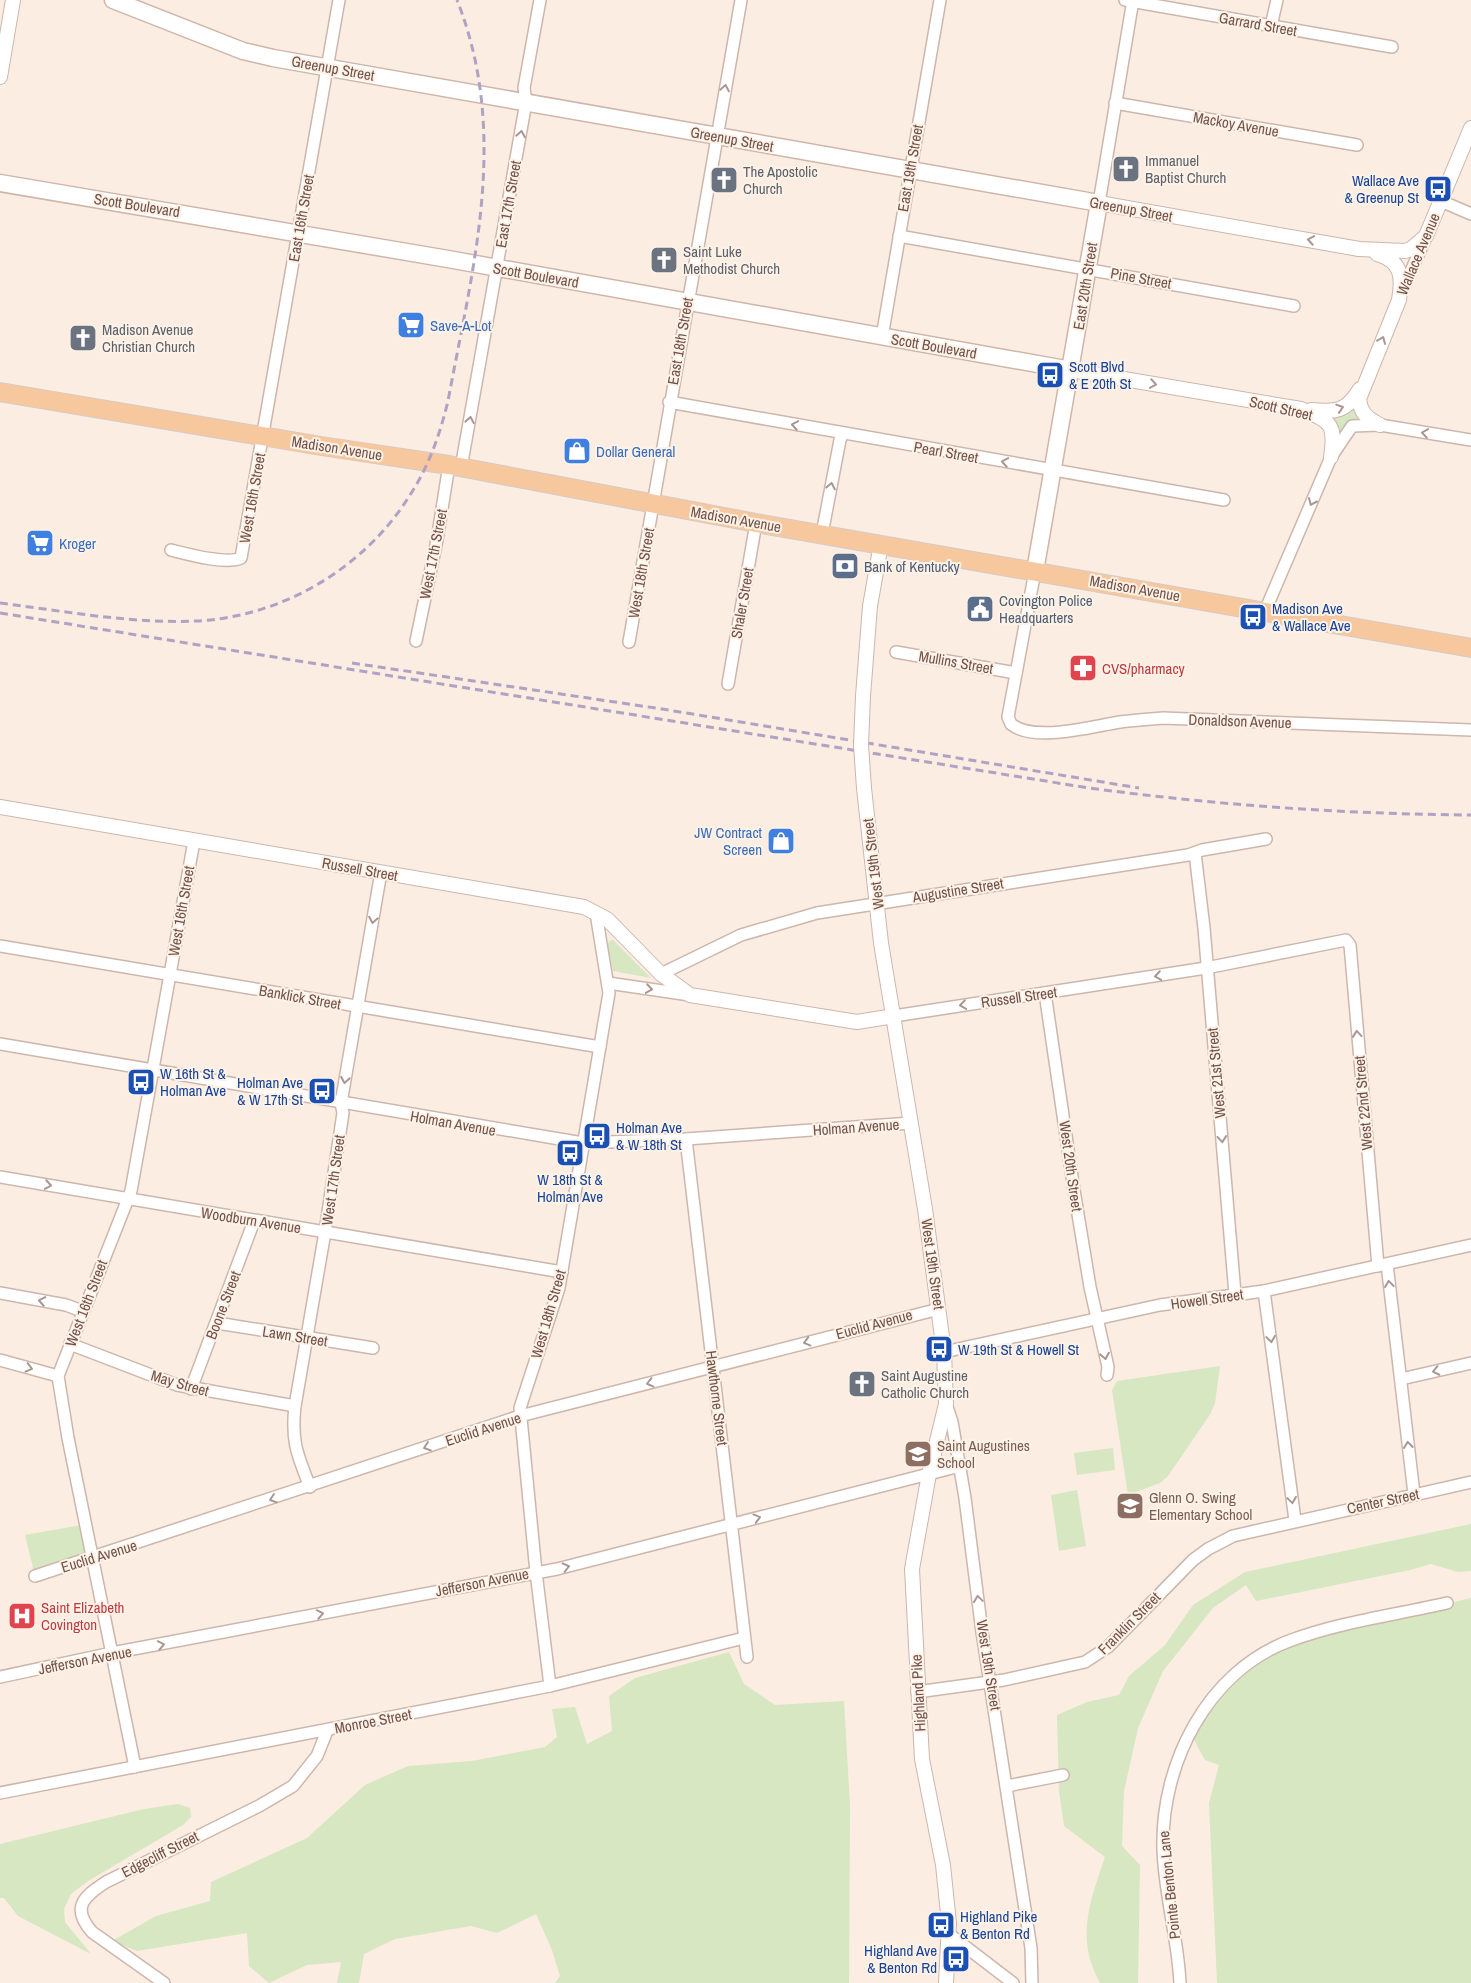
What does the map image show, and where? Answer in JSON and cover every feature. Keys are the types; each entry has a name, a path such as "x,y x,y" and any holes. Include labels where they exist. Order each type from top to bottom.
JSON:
{"main road":[{"name":"Greenup Street","path":"113,0 243,51 1099,203"},
{"name":"Scott Boulevard","path":"0,183 298,233 1071,370"},
{"name":"East 20th Street","path":"1035,571 1099,203"},
{"name":"Madison Avenue","path":"0,392 262,437 455,467 756,523 1471,648"}],"street":[{"path":"0,78 13,0"},
{"name":"East 16th Street","path":"262,437 339,0"},
{"name":"East 17th Street","path":"455,467 497,268 526,102 524,88 540,0"},
{"name":"East 18th Street","path":"653,504 669,402 741,0"},
{"name":"East 19th Street","path":"882,337 940,0"},
{"name":"Garrard Street","path":"1130,0 1392,47"},
{"name":"East 20th Street","path":"1099,203 1130,0"},
{"path":"1272,26 1276,0"},
{"name":"Mackoy Avenue","path":"1115,103 1357,145"},
{"name":"Wallace Avenue","path":"1380,425 1365,417 1360,409 1359,400 1365,379 1471,128"},
{"path":"1441,201 1471,214"},
{"name":"Greenup Street","path":"1099,203 1359,249"},
{"name":"Pine Street","path":"899,236 1294,306"},
{"path":"1359,249 1405,251 1411,249 1426,236"},
{"path":"1359,249 1383,255 1396,264 1401,274 1402,283 1399,300"},
{"name":"Scott Street","path":"1071,370 1301,409 1324,419 1331,425 1334,435 1331,457"},
{"name":"Wallace Avenue","path":"1301,409 1326,411 1342,409 1348,406 1365,379"},
{"name":"Pearl Street","path":"669,402 1224,500"},
{"path":"1265,611 1331,457 1352,426 1380,425 1471,440"},
{"path":"822,534 840,440 843,433"},
{"name":"West 16th Street","path":"171,550 221,560 234,561 240,558 262,437"},
{"name":"West 17th Street","path":"416,642 437,540 455,467"},
{"name":"West 18th Street","path":"629,642 653,504"},
{"name":"Shaler Street","path":"728,684 756,523"},
{"name":"West 19th Street","path":"880,544 870,606 863,696 861,745 864,788 881,942 939,1308 944,1352 946,1404 952,1422 960,1466 990,1682 1031,1948 1032,1983"},
{"path":"1016,672 1035,571"},
{"name":"Mullins Street","path":"896,652 1016,672"},
{"name":"Donaldson Avenue","path":"1016,672 1008,716 1011,724 1024,731 1060,732 1122,722 1163,718 1471,730"},
{"name":"Russell Street","path":"0,807 584,907 607,919 661,974 690,995"},
{"name":"Augustine Street","path":"661,974 750,932 817,913 1195,853 1266,839"},
{"name":"West 16th Street","path":"135,1767 94,1558 68,1438 58,1376 82,1311 131,1191 194,841"},
{"name":"West 21st Street","path":"1195,853 1198,866 1235,1294"},
{"name":"West 17th Street","path":"310,1487 292,1432 295,1406 325,1232 343,1113 341,1104 381,872"},
{"name":"West 18th Street","path":"550,1686 536,1572 520,1408 559,1288 609,993 596,913"},
{"name":"Russell Street","path":"608,982 857,1022 1206,968 1346,940"},
{"name":"West 22nd Street","path":"1346,940 1350,945 1371,1187 1401,1379 1414,1494"},
{"name":"Banklick Street","path":"0,946 600,1047"},
{"name":"West 20th Street","path":"1045,993 1074,1190 1096,1319 1102,1338 1107,1375"},
{"name":"Holman Avenue","path":"0,1044 341,1104 584,1143 686,1139 911,1123"},
{"name":"Hawthorne Street","path":"686,1139 747,1657"},
{"name":"Woodburn Avenue","path":"0,1177 562,1272"},
{"name":"Boone Street","path":"191,1389 254,1221"},
{"name":"Howell Street","path":"944,1352 1160,1305 1264,1291 1471,1245"},
{"path":"1264,1291 1295,1520"},
{"path":"0,1293 82,1311"},
{"name":"Euclid Avenue","path":"35,1576 310,1487 520,1416 939,1308"},
{"name":"Lawn Street","path":"217,1323 307,1339 373,1348"},
{"name":"May Street","path":"70,1344 191,1389 295,1406"},
{"path":"0,1360 58,1376"},
{"path":"1401,1379 1471,1363"},
{"name":"Highland Pike","path":"946,1404 928,1474 912,1569 922,1759 943,1865 949,1934 946,1983"},
{"name":"Jefferson Avenue","path":"0,1677 112,1653 557,1569 960,1466"},
{"name":"Center Street","path":"1295,1520 1471,1482"},
{"name":"Franklin Street","path":"917,1692 990,1682 1077,1665 1095,1657 1180,1572 1208,1549 1233,1536 1295,1520"},
{"name":"Pointe Benton Lane","path":"1180,1983 1163,1850 1165,1799 1173,1770 1189,1735 1206,1707 1245,1666 1288,1642 1321,1631 1447,1603"},
{"name":"Monroe Street","path":"0,1793 327,1731 550,1686 744,1638"},
{"name":"Edgecliff Street","path":"164,1983 92,1932 84,1923 81,1913 85,1897 106,1882 258,1806 293,1786 317,1756 327,1731"},
{"path":"1007,1786 1063,1775"},
{"path":"949,1934 1013,1983"}],"green space":[{"path":"1365,379 1362,425 1341,440 1326,411 1338,411"},
{"path":"610,940 613,940 651,978 613,971 607,945"},
{"path":"1220,1366 1215,1403 1211,1413 1168,1476 1160,1483 1128,1495 1112,1390 1117,1381"},
{"path":"1113,1448 1115,1470 1077,1475 1074,1453"},
{"path":"1077,1490 1086,1546 1059,1551 1051,1495"},
{"path":"87,1524 94,1558 35,1576 25,1535"},
{"path":"1471,1524 1471,1571 1458,1572 1431,1564 1410,1570 1256,1601 1246,1585 1213,1608 1163,1671 1138,1728 1124,1791 1122,1846 1140,1865 1138,1983 1100,1983 1092,1967 1087,1935 1090,1905 1105,1857 1064,1826 1059,1791 1057,1715 1087,1702 1119,1695 1129,1676 1165,1645 1193,1605 1245,1572"},
{"path":"1471,1598 1471,1983 1217,1983 1209,1803 1219,1765 1205,1760 1195,1742 1192,1728 1228,1682 1288,1642"},
{"path":"729,1652 744,1684 775,1705 844,1701 850,1806 849,1983 555,1983 560,1976 552,1950 536,1914 497,1933 471,1926 395,1939 364,1954 359,1983 337,1983 341,1962 307,1965 269,1983 249,1966 247,1933 137,1951 112,1941 156,1916 210,1901 211,1882 307,1838 365,1785 408,1766 472,1761 545,1747 557,1737 552,1709 575,1707 587,1744 612,1731 609,1696 635,1678"},
{"path":"178,1804 190,1808 191,1817 183,1825 88,1881 71,1894 64,1909 65,1922 91,1954 18,1916 4,1898 0,1898 0,1844 144,1809"}],"railway":[{"path":"0,603 147,621 196,621 228,617 259,610 290,599 318,584 345,566 370,545 391,521 423,473 441,426 448,401 476,250 482,200 484,150 481,100 473,50 457,0"},
{"path":"0,613 1089,788 1280,808 1375,813 1471,815"},
{"path":"352,663 662,709 1139,788"}],"place":[{"name":"Immanuel Baptist Church","path":"1126,169"},
{"name":"The Apostolic Church","path":"724,180"},
{"name":"Wallace Ave & Greenup St","path":"1438,189"},
{"name":"Saint Luke Methodist Church","path":"664,260"},
{"name":"Save-A-Lot","path":"411,325"},
{"name":"Madison Avenue Christian Church","path":"83,338"},
{"name":"Scott Blvd & E 20th St","path":"1050,375"},
{"name":"Dollar General","path":"577,451"},
{"name":"Kroger","path":"40,543"},
{"name":"Bank of Kentucky","path":"845,566"},
{"name":"Covington Police Headquarters","path":"980,609"},
{"name":"Madison Ave & Wallace Ave","path":"1253,617"},
{"name":"CVS/pharmacy","path":"1083,668"},
{"name":"JW Contract Screen","path":"781,841"},
{"name":"W 16th St & Holman Ave","path":"141,1082"},
{"name":"Holman Ave & W 17th St","path":"322,1091"},
{"name":"Holman Ave & W 18th St","path":"597,1136"},
{"name":"W 18th St & Holman Ave","path":"570,1153"},
{"name":"W 19th St & Howell St","path":"939,1349"},
{"name":"Saint Augustine Catholic Church","path":"862,1384"},
{"name":"Saint Augustines School","path":"918,1454"},
{"name":"Glenn O. Swing Elementary School","path":"1130,1506"},
{"name":"Saint Elizabeth Covington","path":"22,1616"},
{"name":"Highland Pike & Benton Rd","path":"941,1925"},
{"name":"Highland Ave & Benton Rd","path":"956,1959"}]}
